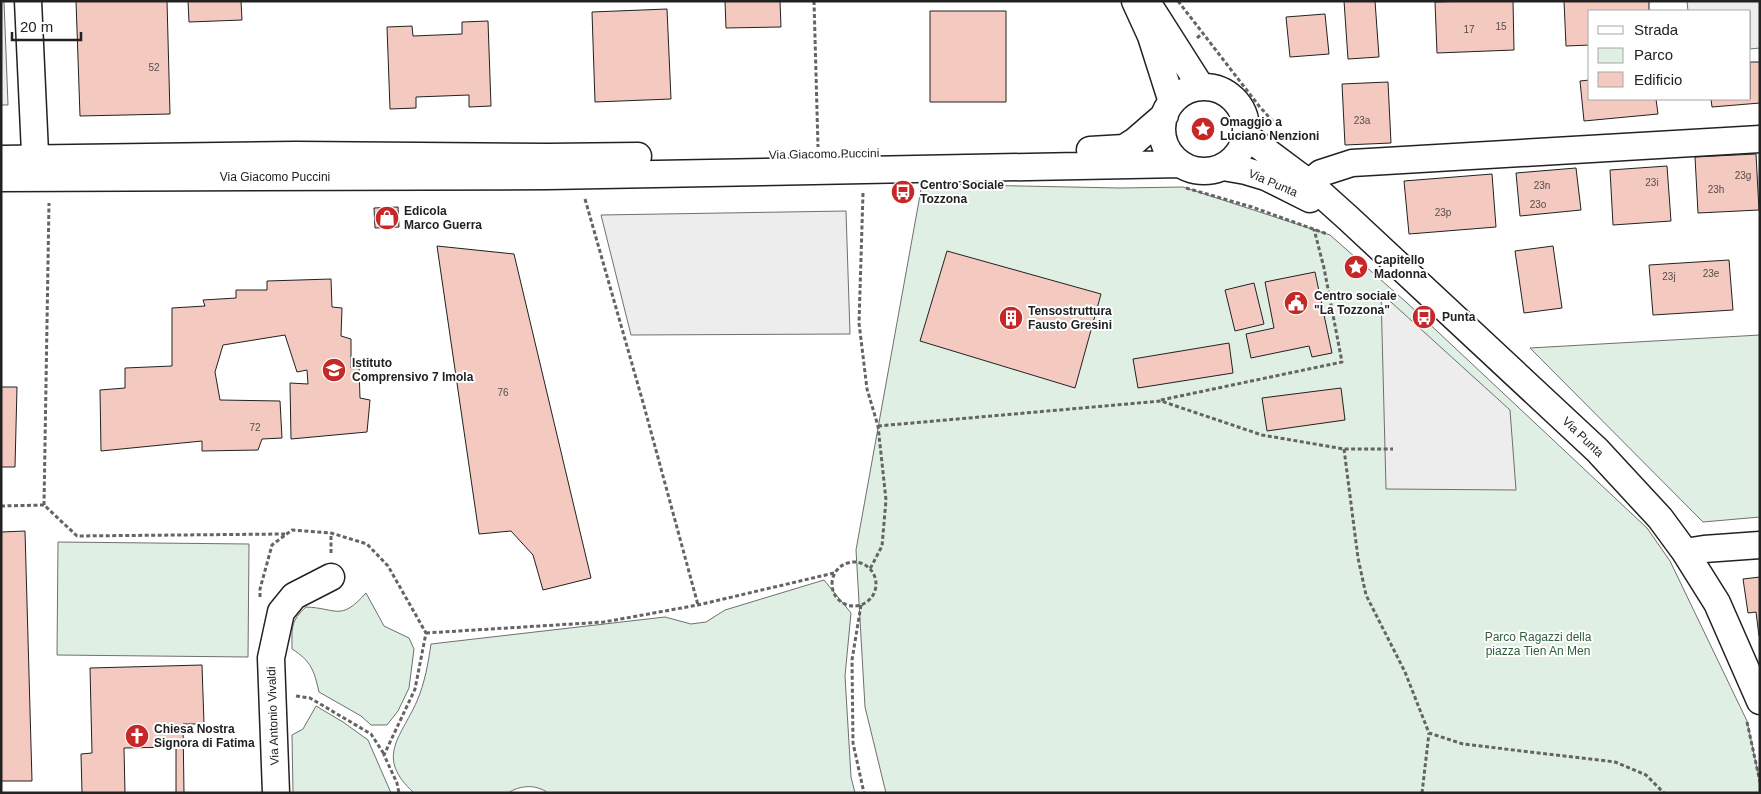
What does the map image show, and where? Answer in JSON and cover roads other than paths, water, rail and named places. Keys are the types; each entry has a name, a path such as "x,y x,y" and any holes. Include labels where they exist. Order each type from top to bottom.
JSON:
{"street":[{"path":"28,1 36,168"},
{"path":"1135,1 1151,36 1168,109 1162,129 1164,142 1171,155 1181,164"},
{"path":"1146,1 1202,87 1214,88 1226,93 1236,101 1243,111 1246,123 1246,136 1238,154 1223,167"},
{"name":"Via Giacomo Puccini","path":"1,159 36,168 548,167 1037,159 1124,148 1135,141 1168,109 1180,94 1190,89 1202,87"},
{"name":"Via Punta","path":"1246,136 1309,183 1339,227"},
{"name":"Via Punta","path":"1309,183 1321,173 1352,163 1760,139"},
{"name":"Via Giacomo Puccini","path":"611,166 818,154 1181,164 1191,169 1202,171 1213,171 1223,167"},
{"name":"Via Punta","path":"1223,167 1246,171 1266,178 1339,227 1596,450 1660,518 1685,552 1717,603 1754,711"},
{"name":"Via Giacomo Puccini","path":"1,178 36,168"},
{"path":"1685,552 1760,545"},
{"name":"Via Antonio Vivaldi","path":"276,793 271,658 281,612 294,596 331,576"}],"place":[{"name":"Omaggio a Luciano Nenzioni","path":"1203,129"},
{"name":"Centro Sociale Tozzona","path":"903,192"},
{"name":"Edicola Marco Guerra","path":"387,218"},
{"name":"Capitello Madonna","path":"1356,267"},
{"name":"Centro sociale \"La Tozzona\"","path":"1296,303"},
{"name":"Punta","path":"1424,317"},
{"name":"Tensostruttura Fausto Gresini","path":"1011,318"},
{"name":"Istituto Comprensivo 7 Imola","path":"334,370"},
{"name":"Chiesa Nostra Signora di Fatima","path":"137,736"}],"park label":[{"name":"Parco Ragazzi della piazza Tien An Men","path":"1538,644"}]}
